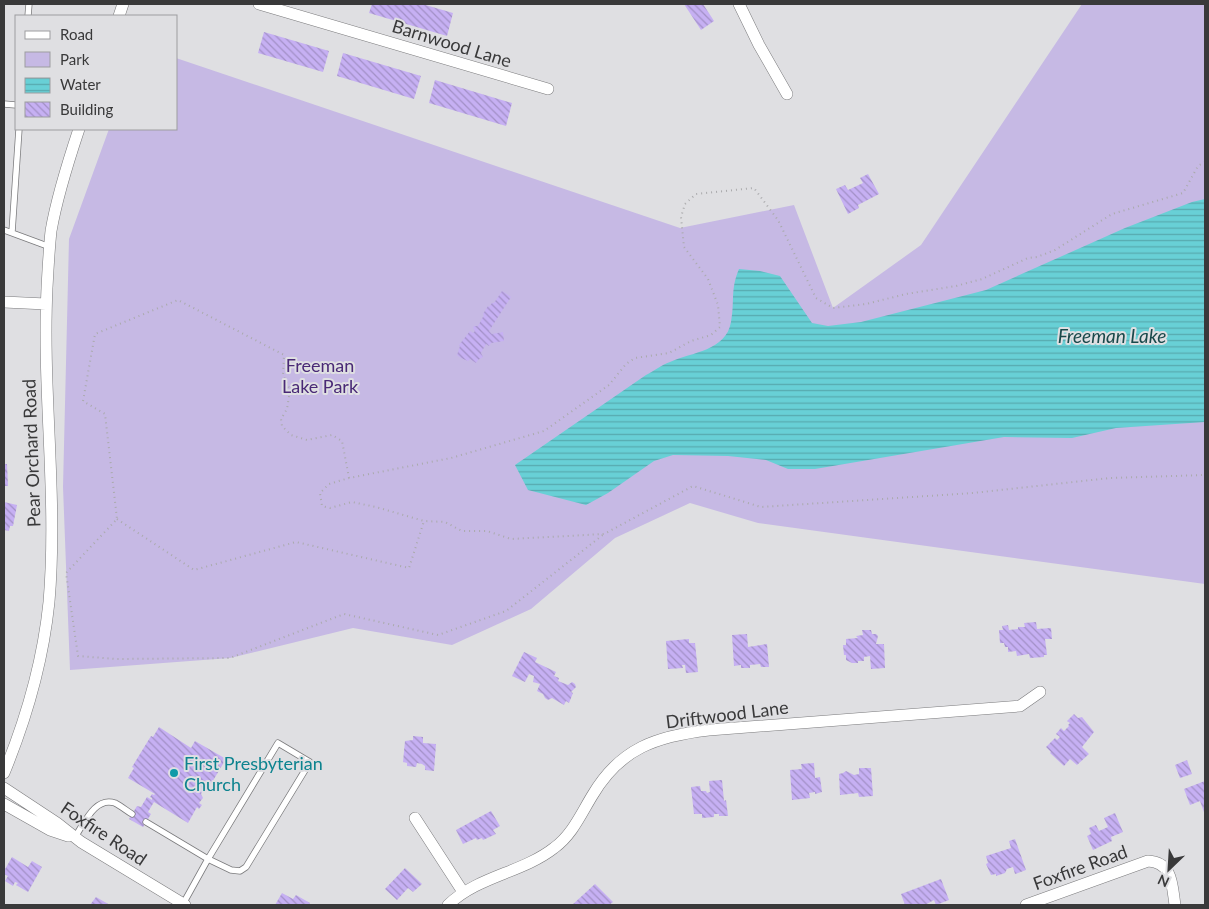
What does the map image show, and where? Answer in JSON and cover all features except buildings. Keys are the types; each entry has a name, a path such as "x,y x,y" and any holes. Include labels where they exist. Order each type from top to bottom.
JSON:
{"street":[{"name":"Barnwood Lane","path":"259,4 548,89"},
{"path":"739,4 759,45 787,94"},
{"name":"Pear Orchard Road","path":"4,773 28,708 38,673 49,600 51,536 46,304 50,247 57,203 79,130"},
{"path":"4,302 46,304"},
{"name":"Driftwood Lane","path":"448,905 463,892 540,858 556,846 572,830 593,794 611,770 629,754 651,742 666,737 709,730 1020,706 1040,692"},
{"name":"Foxfire Road","path":"4,788 50,818 74,838 184,905"},
{"path":"4,804 50,830 74,838"},
{"path":"415,818 463,892"},
{"name":"Foxfire Road","path":"1026,905 1148,861 1162,864 1167,870 1175,905"}],"lane":[{"path":"12,232 20,130"},
{"path":"4,230 50,247"},
{"path":"146,822 208,859 231,870 240,871 246,867 310,762 278,743 208,859 184,905"},
{"path":"74,838 89,815 99,804 107,802 115,804 132,814"}],"path":[{"path":"604,534 511,539 487,531 462,531 445,522 424,521 352,502 330,508 322,506 320,493 329,484 348,478 451,458 544,431 609,385 626,364 635,358 669,353 691,341 710,335 720,327 718,305 708,279 684,247 681,232 681,217 685,204 696,194 754,188 778,220 816,298 829,307 842,308 972,282 1008,269 1028,258 1037,257 1055,250 1112,214 1183,193 1198,166 1205,162"},
{"path":"348,478 342,441 332,435 307,440 291,436 282,426 281,420 287,409 290,390 283,375 284,355 178,300 95,334 83,401 106,414 117,519 66,573 78,656 116,659 230,658 344,614 438,636 506,610 604,534 693,486 761,507 973,493 1110,478 1205,475"},
{"path":"117,519 194,570 296,542 409,568 424,521"}],"green space":[{"name":"Freeman Lake Park","path":"1082,4 1205,4 1205,584 758,523 690,503 615,538 531,609 452,645 353,628 230,658 70,670 63,487 69,239 109,130 178,130 178,59 680,228 794,205 833,308 921,245"}],"water":[{"name":"Freeman Lake","path":"1205,199 1205,422 1116,428 1072,438 1004,437 815,469 788,469 766,460 728,456 673,455 654,461 608,493 586,505 528,490 515,465 646,375 667,363 707,349 722,339 728,332 731,322 736,276 739,269 760,271 780,276 812,323 828,326 861,322 986,290 1125,228 1192,202"}],"place":[{"name":"First Presbyterian Church","path":"174,773"}]}
